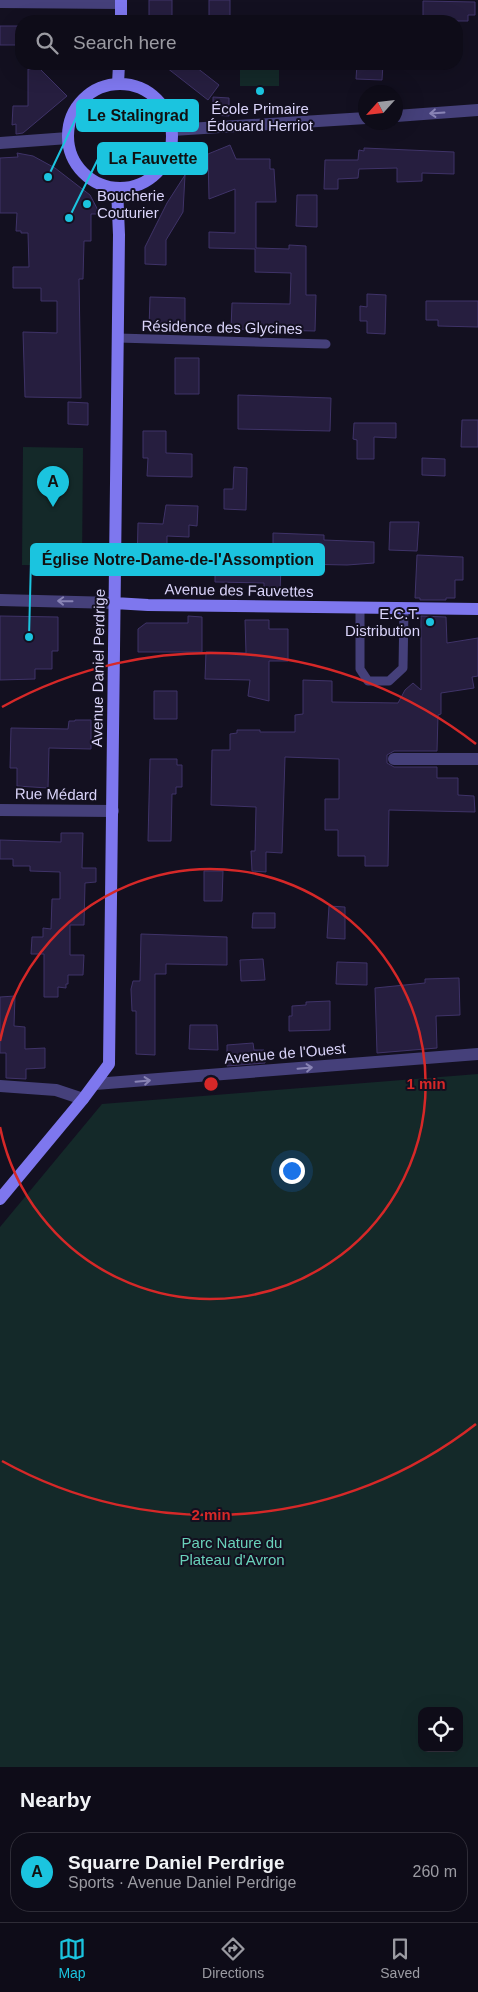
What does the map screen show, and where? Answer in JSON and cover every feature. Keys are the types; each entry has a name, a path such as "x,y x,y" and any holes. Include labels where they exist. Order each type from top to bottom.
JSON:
{"street":[{"path":"0,2 121,2 121,15"},
{"path":"118,84 119,70"},
{"path":"118,84 135,86 152,94 168,116 172,130 172,143 168,156 162,166 151,177 138,185 117,188 98,183 82,172 72,156 68,138 70,121 77,106 95,90 118,84"},
{"path":"403,115 478,110"},
{"path":"172,130 358,118"},
{"path":"0,143 68,138"},
{"name":"Avenue Daniel Perdrige","path":"0,1198 83,1099 109,1064 119,235 117,188"},
{"name":"Avenue des Fauvettes","path":"0,600 167,606 478,609"},
{"path":"394,758 478,759"},
{"name":"Rue Médard","path":"0,810 112,811"},
{"name":"Avenue de l'Ouest","path":"95,1084 478,1054"},
{"path":"0,1086 56,1090 83,1099"}],"lane":[{"name":"Résidence des Glycines","path":"118,338 326,344"},
{"path":"360,608 360,669 368,681 389,681 403,668 404,608"}],"green space":[{"path":"240,70 279,70 279,86 240,86"},
{"path":"23,447 83,448 82,566 22,565"},
{"name":"Parc Nature du Plateau d'Avron","path":"478,1074 478,1767 0,1767 0,1227 102,1104"}],"building":[{"path":"149,0 172,0 172,15 149,15"},
{"path":"209,0 230,0 230,15 209,15"},
{"path":"423,1 475,2 475,15 468,15 468,21 463,21 463,15 423,15"},
{"path":"0,26 15,26 15,45 0,45"},
{"path":"28,70 41,70 67,96 23,133 16,134 16,124 12,125 13,106 28,106"},
{"path":"170,70 200,70 219,85 208,100"},
{"path":"357,70 383,70 382,80 356,79"},
{"path":"213,97 229,98 229,116 213,115"},
{"path":"230,145 236,159 270,159 270,169 274,169 276,202 256,202 256,248 289,249 289,245 306,246 306,295 316,295 315,331 231,329 232,303 290,304 291,273 255,272 255,249 209,248 209,232 235,233 235,189 209,199 208,154"},
{"path":"364,148 454,152 454,174 422,173 422,181 397,182 397,168 359,169 358,178 338,179 338,189 324,189 325,160 358,160 359,150 364,151"},
{"path":"17,153 33,156 55,168 90,195 100,214 91,214 91,241 84,241 83,279 79,279 81,398 25,397 23,332 57,333 57,301 41,301 41,288 13,288 13,267 29,267 28,233 16,231 17,213 0,213 0,158 18,157"},
{"path":"185,175 183,212 166,240 166,265 145,264 145,247 167,203"},
{"path":"297,195 317,195 317,227 296,226"},
{"path":"367,294 386,295 385,334 367,333 367,321 360,321 360,306 367,307"},
{"path":"150,297 185,298 185,329 149,328"},
{"path":"426,301 478,301 478,327 438,326 438,320 426,320"},
{"path":"175,358 199,358 199,394 175,394"},
{"path":"238,395 331,398 330,431 238,429"},
{"path":"68,402 88,403 88,425 68,424"},
{"path":"462,420 478,420 478,447 461,447"},
{"path":"354,423 396,423 396,438 374,437 374,459 357,459 357,440 353,439"},
{"path":"143,431 166,431 166,453 192,454 192,477 147,476 148,458 143,458"},
{"path":"422,458 445,459 445,476 422,475"},
{"path":"234,467 247,468 246,510 224,509 224,489 233,489"},
{"path":"166,505 198,506 197,526 189,525 189,537 167,536 167,569 137,569 138,523 163,524"},
{"path":"390,522 419,522 417,551 389,550"},
{"path":"273,533 324,535 324,540 374,542 374,563 347,565 299,564 299,568 281,567 280,592 264,592 264,583 215,582 215,554 229,554 229,548 273,548"},
{"path":"417,555 463,557 463,580 455,580 455,598 420,600 420,598 415,598"},
{"path":"0,616 58,617 58,651 52,651 52,669 35,669 35,679 0,680"},
{"path":"188,616 202,617 202,652 138,652 138,629 146,623 188,623"},
{"path":"421,616 446,617 447,643 478,638 478,676 472,677 474,688 441,693 437,751 394,751 387,755 387,763 394,767 437,767 437,778 458,778 458,795 474,796 475,812 389,810 388,866 365,866 365,856 338,856 338,830 325,830 325,799 339,799 339,759 285,757 282,853 266,852 266,872 252,871 251,851 255,851 256,807 211,805 212,750 230,750 230,734 237,733 237,730 295,732 295,715 303,714 303,680 332,681 332,702 398,703 405,690 413,683 421,690"},
{"path":"245,620 269,620 269,629 288,629 288,661 269,661 269,701 248,696 250,680 205,679 206,652 246,653"},
{"path":"154,691 177,691 177,719 154,719"},
{"path":"91,720 91,749 49,748 48,788 17,786 17,768 10,768 11,728 68,729 69,721"},
{"path":"150,759 177,759 177,765 182,765 182,787 176,787 176,794 172,794 171,841 148,841"},
{"path":"61,833 83,833 82,868 96,868 96,882 85,883 84,925 70,925 70,955 84,955 83,975 68,975 66,988 58,987 58,997 44,997 44,954 31,954 32,937 43,937 43,928 51,929 52,899 60,899 60,872 30,871 30,866 13,866 13,859 0,859 0,840 61,842"},
{"path":"204,871 223,871 222,901 204,901"},
{"path":"329,906 345,907 345,939 327,938"},
{"path":"253,913 275,913 275,928 252,928"},
{"path":"141,934 227,937 227,965 166,964 166,974 155,974 155,1055 136,1054 136,1011 132,1011 131,989 133,981 140,981"},
{"path":"263,959 265,980 241,981 240,960"},
{"path":"337,962 367,963 367,985 336,984"},
{"path":"459,978 460,1015 436,1016 437,1048 377,1053 375,988 425,983 425,979"},
{"path":"15,996 14,1026 25,1027 25,1049 45,1048 45,1068 26,1069 26,1079 6,1078 6,1053 0,1053 0,997"},
{"path":"330,1001 330,1030 289,1031 289,1016 292,1016 292,1006 306,1005 306,1002"},
{"path":"190,1025 217,1025 218,1050 189,1049"},
{"path":"253,1043 254,1050 264,1050 265,1063 227,1066 227,1045"}],"place":[{"name":"École Primaire Édouard Herriot","path":"260,91"},
{"name":"Le Stalingrad","path":"48,177"},
{"name":"Boucherie Couturier","path":"87,204"},
{"name":"La Fauvette","path":"69,218"},
{"name":"Squarre Daniel Perdrige","path":"53,507"},
{"name":"E.C.T. Distribution","path":"430,622"},
{"name":"Église Notre-Dame-de-l'Assomption","path":"29,637"}]}
